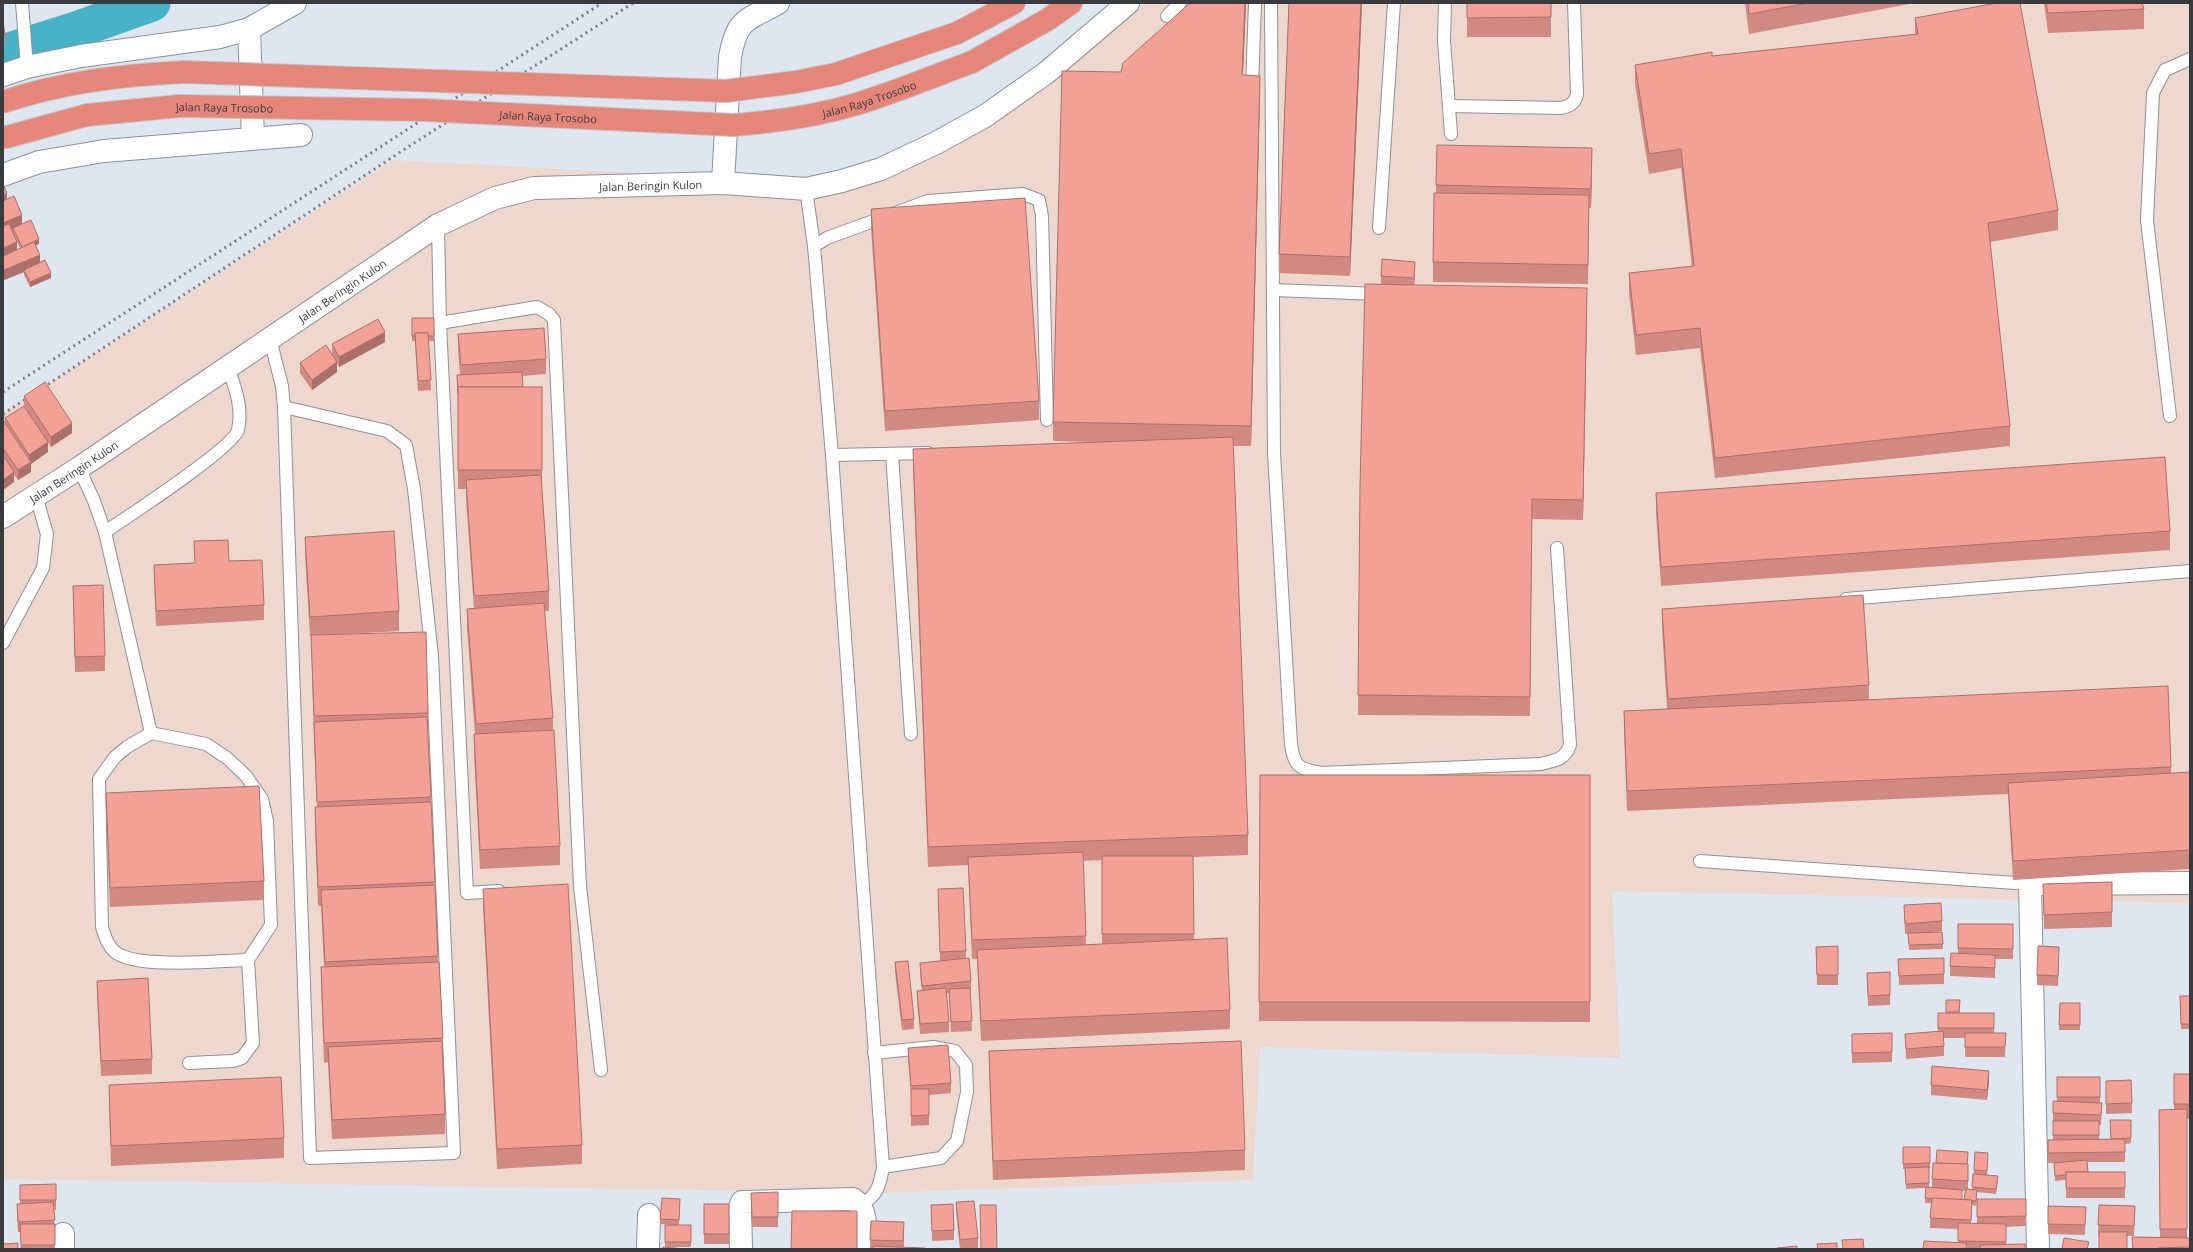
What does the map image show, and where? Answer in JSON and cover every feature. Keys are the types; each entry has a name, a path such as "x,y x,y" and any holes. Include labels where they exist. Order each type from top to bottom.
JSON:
{"highway":[{"path":"3,102 84,82 137,74 184,72 726,91 836,74 957,33 1014,3"},
{"name":"Jalan Raya Trosobo","path":"3,138 87,115 179,106 422,110 725,125 767,123 856,104 972,62 1047,20 1071,3"}],"street":[{"path":"3,75 26,59 81,56 220,37 249,29 296,3"},
{"path":"723,183 730,57 733,37 740,24 778,3"},
{"name":"Jalan Beringin Kulon","path":"3,517 79,468 438,224 495,198 534,188 723,183 806,189 842,181 881,169 936,143 985,116 1046,73 1128,3"},
{"path":"249,29 253,138"},
{"path":"3,175 40,162 104,151 301,135"},
{"path":"2038,1249 2030,884 2190,883"},
{"path":"741,1249 740,1207 742,1202 853,1199 860,1205 865,1219 864,1249"},
{"path":"648,1249 649,1216"}],"lane":[{"path":"22,3 26,59"},
{"path":"1167,16 1180,3"},
{"path":"1252,87 1255,3"},
{"path":"1271,3 1274,453 1293,758 1297,766 1304,770 1321,773 1540,764 1562,758 1570,745 1557,548"},
{"path":"1379,228 1394,3"},
{"path":"1445,3 1444,41 1451,134"},
{"path":"1449,106 1561,108 1569,106 1574,102 1577,95 1574,3"},
{"path":"2170,416 2147,220 2153,93 2165,70 2190,59"},
{"path":"806,189 814,246 832,454 882,1167 879,1187 870,1200 860,1205"},
{"path":"814,246 827,238 928,201 1023,194 1039,200 1042,216 1047,420"},
{"path":"438,224 440,323 468,893 512,890"},
{"path":"1273,290 1389,294"},
{"path":"440,323 537,307 549,314 554,320 580,886 601,1070"},
{"path":"270,339 282,386 284,407 310,1158 454,1153 432,656 414,489 406,445 387,431 284,407"},
{"path":"105,532 220,451 237,431 240,403 228,367"},
{"path":"832,454 944,453"},
{"path":"892,454 911,734"},
{"path":"79,468 94,501 105,532 151,733"},
{"path":"3,643 43,568 47,534 36,496"},
{"path":"1833,600 2190,571"},
{"path":"189,1063 233,1061 242,1058 253,1044 248,960 271,925 267,821 262,799 246,776 227,758 206,744 151,733 127,747 115,757 99,779 102,927 107,942 115,952 143,962 248,960"},
{"path":"1700,861 2030,884"},
{"path":"565,887 580,886"},
{"path":"874,1053 933,1047 955,1051 966,1065 967,1092 957,1141 940,1158 882,1167"}],"shaded area":[{"path":"1146,3 2190,3 2190,903 1612,891 1620,1058 1260,1047 1253,1180 875,1193 3,1179 3,414 393,160 667,175 816,197 1044,87"}],"building":[{"path":"1190,3 1245,3 1242,75 1260,76 1251,426 1053,422 1062,71 1121,72 1123,63"},
{"path":"1289,3 1361,3 1350,257 1279,254"},
{"path":"1467,3 1551,3 1551,17 1467,18"},
{"path":"1748,3 1809,3 1749,14"},
{"path":"1997,3 2020,3 2058,210 1988,223 2010,426 1715,458 1700,328 1636,335 1629,273 1694,266 1681,149 1649,154 1635,65 1712,52 1712,56 1918,34 1915,18"},
{"path":"2046,3 2142,3 2144,9 2048,13"},
{"path":"3,21 5,36 3,37"},
{"path":"1437,145 1592,148 1591,189 1436,185"},
{"path":"3,184 7,193 3,195"},
{"path":"1434,193 1589,195 1588,265 1433,262"},
{"path":"14,196 22,215 3,223 3,201"},
{"path":"1025,198 1039,401 885,411 871,209"},
{"path":"31,220 39,239 22,247 13,228"},
{"path":"9,224 17,242 3,248 3,226"},
{"path":"34,242 40,255 4,270 3,256"},
{"path":"1382,259 1415,262 1414,278 1381,276"},
{"path":"45,260 51,273 30,282 24,270"},
{"path":"1365,284 1587,288 1583,500 1532,499 1530,697 1358,695 1360,485"},
{"path":"412,318 434,318 434,336 428,336 428,333 415,333 415,336 412,336"},
{"path":"378,319 385,332 339,357 332,344"},
{"path":"544,328 546,359 461,365 458,334"},
{"path":"415,333 428,333 431,380 418,381"},
{"path":"326,345 337,362 312,380 300,363"},
{"path":"522,372 523,387 458,387 458,394 457,375"},
{"path":"45,382 72,423 51,437 24,396"},
{"path":"458,387 542,387 542,470 458,470"},
{"path":"24,406 48,442 29,455 5,418"},
{"path":"3,420 31,462 18,470 3,448"},
{"path":"1233,437 1248,835 928,847 913,449"},
{"path":"3,455 14,472 3,480"},
{"path":"2165,457 2170,531 1661,567 1656,493"},
{"path":"541,475 549,591 474,596 466,480"},
{"path":"394,531 399,611 310,617 305,537"},
{"path":"228,540 229,561 262,560 264,605 156,611 154,565 195,563 194,541"},
{"path":"103,585 105,656 75,657 73,586"},
{"path":"1863,595 1869,685 1668,699 1662,609"},
{"path":"544,603 553,718 476,724 467,609"},
{"path":"426,632 428,713 314,716 311,635"},
{"path":"2168,686 2171,767 1627,791 1624,711"},
{"path":"427,717 431,797 317,802 314,722"},
{"path":"554,730 560,846 480,850 474,734"},
{"path":"2190,772 2190,850 2013,861 2008,783"},
{"path":"1260,775 1590,775 1590,1002 1259,1002"},
{"path":"259,786 264,881 110,888 106,793"},
{"path":"431,802 435,882 318,887 315,807"},
{"path":"1083,852 1086,936 972,940 968,857"},
{"path":"1102,856 1193,856 1194,934 1102,934"},
{"path":"2112,882 2112,912 2044,915 2043,884"},
{"path":"568,884 582,1145 497,1149 483,889"},
{"path":"435,885 438,956 325,962 321,890"},
{"path":"963,888 966,951 940,952 938,889"},
{"path":"1941,903 1942,921 1905,924 1904,905"},
{"path":"1958,924 2013,924 2013,949 1958,948"},
{"path":"1942,932 1943,944 1909,945 1908,933"},
{"path":"1227,938 1230,1010 981,1021 977,950"},
{"path":"1838,946 1838,975 1817,975 1816,947"},
{"path":"2038,946 2059,947 2058,976 2037,975"},
{"path":"1951,953 1995,955 1995,968 1950,966"},
{"path":"969,958 971,981 922,986 920,963"},
{"path":"1944,958 1944,974 1899,976 1898,959"},
{"path":"908,961 914,1019 902,1020 895,962"},
{"path":"439,962 443,1038 324,1043 321,967"},
{"path":"1890,972 1890,995 1868,996 1867,973"},
{"path":"148,978 152,1059 101,1061 97,981"},
{"path":"946,988 949,1022 920,1024 917,991"},
{"path":"970,988 972,1021 951,1022 949,989"},
{"path":"2180,996 2190,996 2190,1024 2181,1024"},
{"path":"1946,1000 1960,1000 1959,1012 1946,1012"},
{"path":"2060,1003 2080,1003 2080,1025 2059,1025"},
{"path":"1938,1013 1994,1013 1994,1028 1938,1028"},
{"path":"1943,1031 1944,1046 1906,1049 1905,1034"},
{"path":"1892,1033 1892,1052 1852,1053 1852,1034"},
{"path":"1965,1033 2006,1033 2005,1047 1965,1047"},
{"path":"442,1041 445,1114 332,1120 328,1047"},
{"path":"1241,1041 1245,1150 993,1161 989,1051"},
{"path":"948,1045 951,1083 911,1086 908,1048"},
{"path":"1932,1066 1989,1071 1987,1090 1931,1085"},
{"path":"2174,1074 2190,1074 2190,1104 2174,1104"},
{"path":"281,1077 284,1138 111,1146 109,1085"},
{"path":"2057,1077 2100,1077 2100,1097 2057,1097"},
{"path":"2131,1080 2132,1103 2106,1104 2106,1081"},
{"path":"911,1089 929,1089 929,1115 911,1116"},
{"path":"2053,1101 2102,1103 2101,1115 2053,1113"},
{"path":"2187,1109 2187,1229 2160,1229 2159,1110"},
{"path":"2110,1120 2131,1120 2131,1138 2111,1139"},
{"path":"2053,1121 2099,1121 2099,1135 2053,1135"},
{"path":"2125,1139 2125,1152 2048,1153 2048,1140"},
{"path":"1903,1147 1930,1147 1930,1163 1903,1164"},
{"path":"1937,1150 1968,1152 1967,1164 1936,1163"},
{"path":"1975,1152 1988,1153 1987,1171 1974,1170"},
{"path":"2087,1160 2088,1172 2066,1172 2066,1175 2055,1176 2054,1163"},
{"path":"1933,1163 1968,1164 1968,1181 1932,1179"},
{"path":"1929,1167 1929,1183 1906,1184 1905,1168"},
{"path":"2066,1172 2125,1172 2125,1188 2066,1188"},
{"path":"1973,1174 1998,1176 1996,1189 1972,1187"},
{"path":"56,1184 56,1200 20,1200 20,1185"},
{"path":"1926,1187 1962,1190 1962,1200 1925,1198"},
{"path":"1966,1189 1977,1190 1976,1201 1964,1199"},
{"path":"778,1192 778,1217 752,1217 751,1193"},
{"path":"662,1198 680,1199 679,1220 660,1219"},
{"path":"1932,1198 1972,1200 1971,1220 1930,1218"},
{"path":"1977,1199 2026,1199 2026,1216 1977,1217"},
{"path":"974,1201 978,1238 960,1240 956,1202"},
{"path":"53,1202 55,1220 18,1222 17,1204"},
{"path":"704,1204 729,1204 729,1234 704,1234"},
{"path":"953,1204 954,1230 932,1231 931,1205"},
{"path":"980,1205 996,1205 997,1249 981,1249"},
{"path":"2099,1205 2135,1206 2134,1226 2098,1225"},
{"path":"2048,1206 2086,1207 2085,1225 2048,1224"},
{"path":"792,1211 857,1211 857,1249 791,1249"},
{"path":"871,1221 904,1222 903,1241 870,1240"},
{"path":"1958,1223 2006,1224 2006,1242 1958,1241"},
{"path":"20,1224 55,1224 55,1245 21,1245"},
{"path":"665,1225 691,1225 691,1242 665,1242"},
{"path":"2099,1232 2127,1232 2127,1249 2099,1249"},
{"path":"2132,1237 2190,1238 2190,1247 2133,1249"},
{"path":"2064,1238 2089,1242 2087,1249 2062,1249"},
{"path":"1863,1239 1864,1249 1843,1249 1842,1240"},
{"path":"1924,1241 1967,1243 1966,1249 1923,1249"},
{"path":"18,1243 18,1249 3,1249 3,1244"},
{"path":"1837,1243 1837,1249 1818,1249 1817,1244"},
{"path":"2025,1244 2025,1249 1980,1249 1980,1245"},
{"path":"873,1246 925,1248 925,1249 873,1249"},
{"path":"1797,1246 1797,1249 1777,1249 1777,1248"},
{"path":"663,1247 686,1249 663,1249"},
{"path":"20,1248 47,1249 20,1249"}],"waterway":[{"path":"3,53 73,31 152,3"}],"railway":[{"path":"3,392 602,3"},
{"path":"3,414 411,145 633,3"}]}
